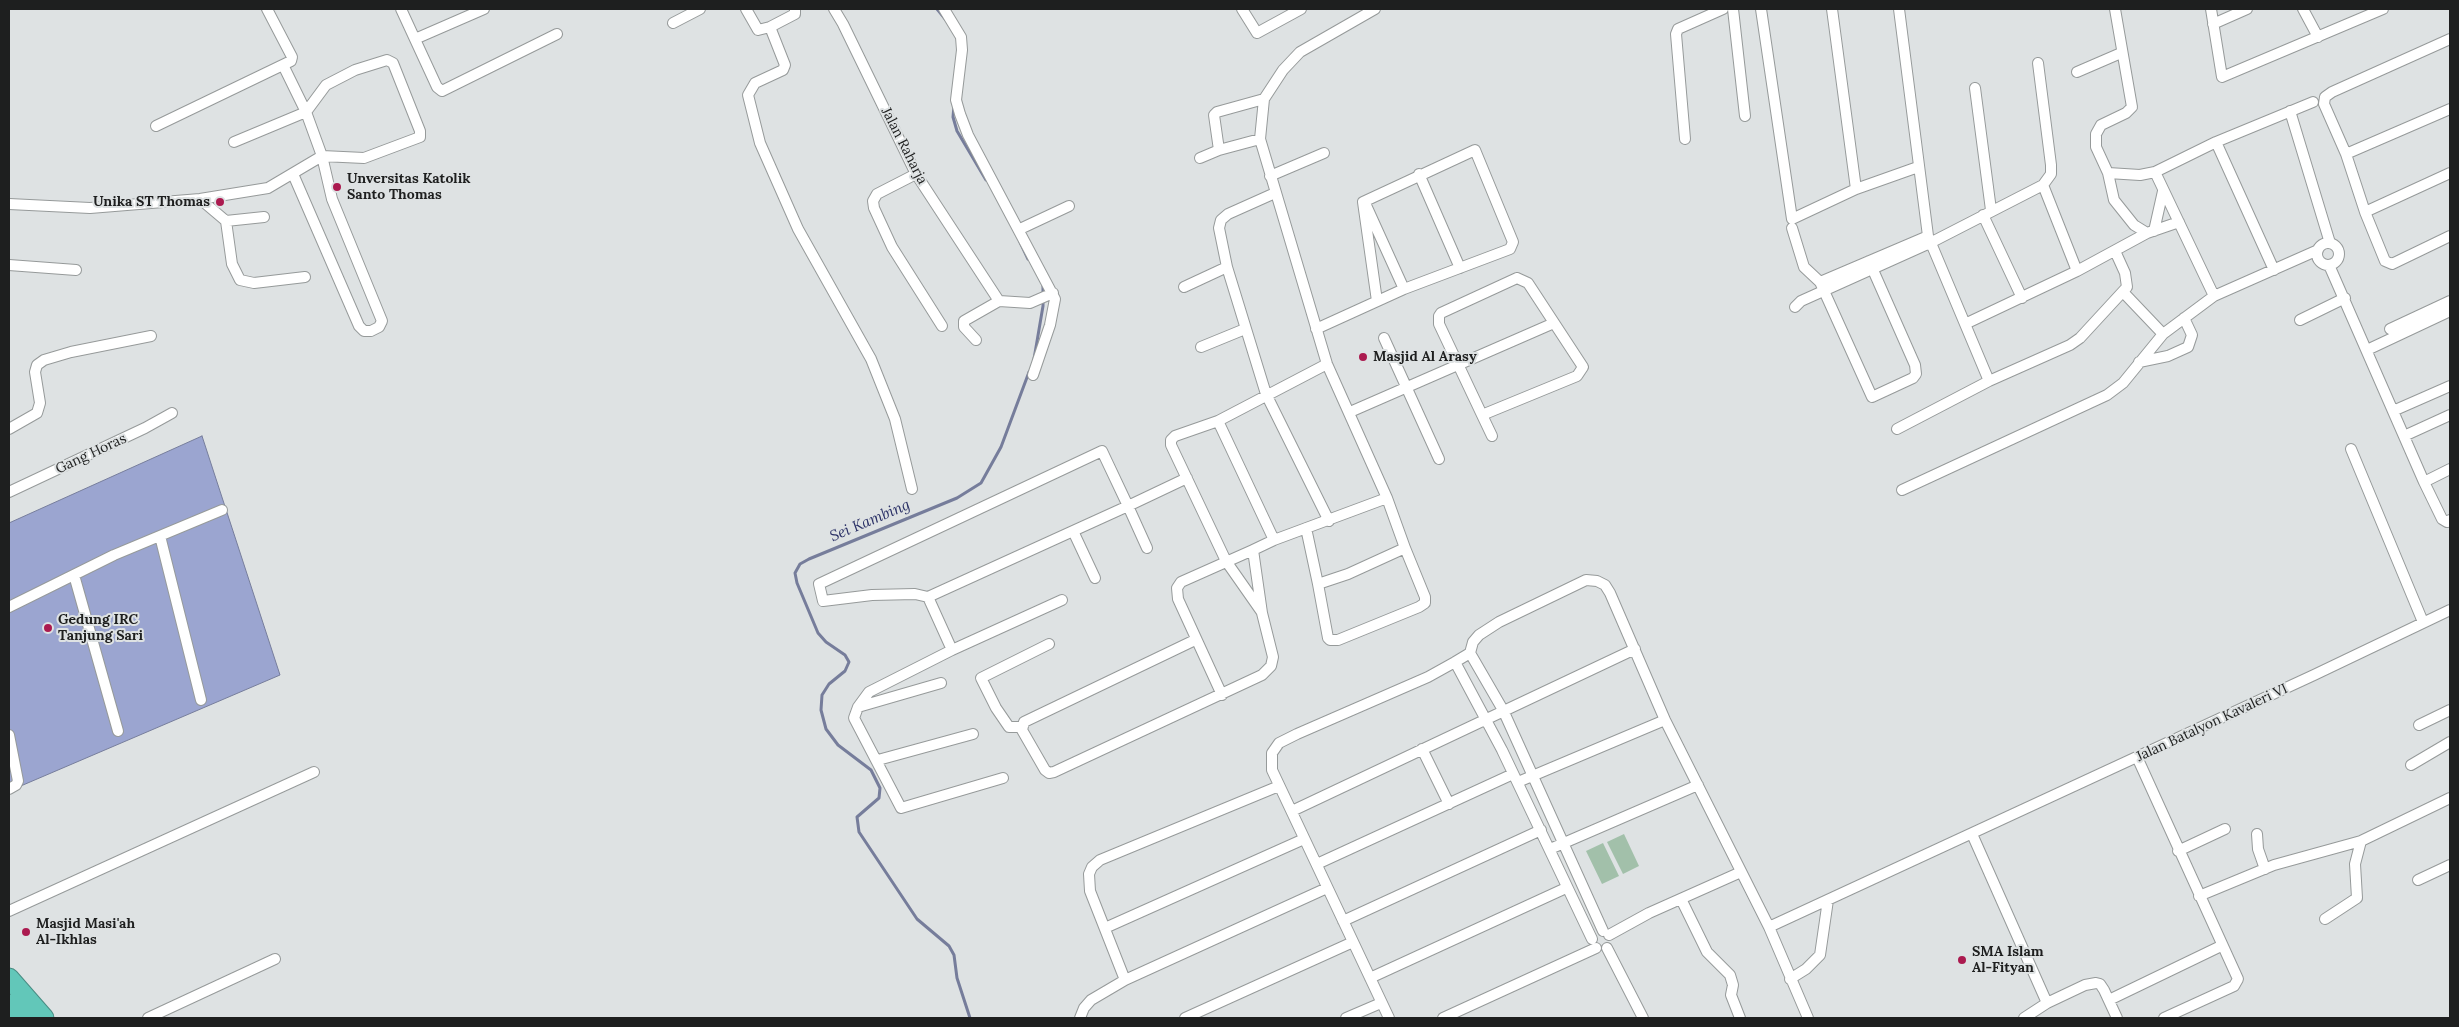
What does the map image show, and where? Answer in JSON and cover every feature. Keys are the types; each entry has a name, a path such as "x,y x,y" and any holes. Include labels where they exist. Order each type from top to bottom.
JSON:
{"highway":[{"path":"9,978 44,1018"},
{"path":"9,1004 21,1018"}],"street":[{"path":"156,126 291,61 292,57 267,9"},
{"path":"401,9 437,87 442,91 558,34"},
{"path":"415,40 484,9"},
{"path":"673,23 700,9"},
{"path":"746,9 758,30 770,27 795,14 795,9"},
{"name":"Jalan Raharja","path":"834,9 848,32 916,174 999,301"},
{"path":"944,9 961,37 962,50 956,100 960,114 968,135 1020,229 1055,301 1050,324 1033,375"},
{"path":"1242,9 1257,33 1301,9"},
{"path":"1306,528 1328,638 1330,640 1338,640 1425,603 1425,597 1387,498 1327,364 1260,139 1264,99 1283,70 1300,52 1375,9"},
{"path":"1685,139 1676,34 1678,29 1723,9"},
{"path":"1733,9 1745,116"},
{"path":"1761,9 1792,219 1856,189 1918,167"},
{"path":"1832,9 1856,189"},
{"path":"1899,9 1918,167 1929,239 1989,381"},
{"path":"2115,9 2132,107 2126,113 2101,125 2095,139 2096,147 2108,173 2112,193 2123,214 2134,225 2151,232"},
{"path":"2212,9 2222,77 2318,38 2377,10"},
{"path":"2213,24 2247,9"},
{"path":"2303,9 2318,38"},
{"path":"770,27 785,65 783,70 755,83 748,95 760,144 798,229 871,359 895,419 912,489"},
{"path":"2450,39 2325,97 2324,104 2346,154 2365,212 2388,263 2392,264 2450,236"},
{"path":"2077,72 2122,53"},
{"path":"9,204 90,208 200,199 268,188 322,156 364,158 419,138 420,131 396,67 387,60 355,70 326,85 306,112 234,142"},
{"path":"1794,307 1822,286 1929,239 2043,185 2051,174 2051,165 2038,63"},
{"path":"283,65 306,112 322,156 332,199 382,321 379,327 371,331 364,331 359,326 293,174"},
{"path":"1975,88 1987,212 2022,298"},
{"path":"1219,150 1214,115 1217,112 1264,99"},
{"path":"2108,173 2140,175 2155,172 2216,142 2314,102"},
{"path":"2346,154 2450,109"},
{"path":"2290,111 2330,242"},
{"path":"1200,158 1219,150 1260,139"},
{"path":"2216,142 2274,270"},
{"path":"1316,329 1404,289 1510,249 1513,242 1477,152 1473,150 1364,200 1362,204 1377,301"},
{"path":"1270,176 1324,153"},
{"path":"2155,172 2214,296"},
{"path":"2365,212 2450,173"},
{"path":"916,174 877,194 873,201 874,208 892,247 942,326"},
{"path":"1419,174 1460,268"},
{"path":"2043,185 2077,271"},
{"path":"2151,232 2163,191"},
{"path":"1275,193 1228,214 1222,220 1219,228 1227,267 1266,394 1329,521"},
{"path":"200,199 226,221 232,264 240,280 254,283 305,276"},
{"path":"1364,200 1404,289"},
{"path":"1020,229 1069,206"},
{"path":"226,221 264,217"},
{"path":"1965,324 2077,271 2151,232 2179,222"},
{"path":"1792,228 1804,267 1822,286 1870,396 1913,378 1916,374 1916,369 1871,264"},
{"path":"1902,490 2107,395 2123,383 2163,334 2214,296 2318,250 2324,243 2330,242 2337,246 2339,254 2336,261 2329,265"},
{"path":"2318,250 2319,260 2329,265 2345,298 2424,482 2442,518 2447,522 2450,520"},
{"path":"1897,429 1989,381 2075,342 2127,287 2128,281 2115,252"},
{"path":"9,265 76,270"},
{"path":"1184,287 1227,267"},
{"path":"1482,415 1577,376 1581,371 1580,362 1528,284 1517,278 1441,313 1439,316 1439,324 1458,364 1482,415 1492,436"},
{"path":"2123,292 2163,334"},
{"path":"976,340 964,326 964,321 999,301 1030,303 1051,294"},
{"path":"2300,320 2345,298"},
{"path":"2390,329 2450,301"},
{"path":"2367,350 2450,311"},
{"path":"2139,362 2168,356 2188,347 2192,335 2184,318"},
{"path":"1350,412 1554,323"},
{"path":"1201,347 1245,329"},
{"path":"9,429 37,413 40,403 35,372 37,365 44,360 64,353 151,336"},
{"path":"1384,338 1439,459"},
{"path":"1262,613 1226,562 1171,445 1171,440 1175,436 1218,421 1266,394 1327,364"},
{"path":"2393,411 2450,386"},
{"name":"Gang Horas","path":"9,492 145,428 172,413"},
{"path":"2404,436 2450,415"},
{"path":"1218,421 1274,540"},
{"path":"2351,449 2423,622"},
{"path":"1148,548 1128,506 1102,452 819,584 823,601 872,595 915,594 928,597 1128,506 1187,478"},
{"path":"2424,482 2450,469"},
{"path":"1222,695 1195,640 1177,596 1178,586 1274,540 1387,498"},
{"path":"9,607 74,575 222,510"},
{"path":"1073,531 1095,578"},
{"path":"160,536 201,700"},
{"path":"1318,584 1348,574 1405,548"},
{"path":"1021,727 1043,768 1052,773 1262,675 1271,666 1274,656 1262,613 1253,550"},
{"path":"74,575 118,731"},
{"path":"1389,1018 1272,770 1270,759 1275,747 1279,743 1455,662 1470,653 1473,642 1499,622 1586,580 1598,580 1605,585 1665,720 1769,926 1808,1018"},
{"path":"928,597 952,650"},
{"path":"1003,778 901,808 878,760 854,718 858,707 869,692 952,650 1062,600"},
{"name":"Jalan Batalyon Kavaleri VI","path":"1769,926 1972,834 2450,610"},
{"path":"1049,644 981,678 996,708 1009,727 1021,727 1029,719 1195,640"},
{"path":"1292,811 1635,649"},
{"path":"1455,662 1516,778 1550,849 1566,888 1594,944 1602,950 1607,948 1611,942 1534,775 1503,710 1470,653"},
{"path":"858,707 940,683"},
{"path":"2419,726 2450,710"},
{"path":"1317,864 1449,804 1516,778 1534,775 1665,720"},
{"path":"878,760 973,734"},
{"path":"9,735 18,780 16,785 9,789"},
{"path":"2411,765 2450,742"},
{"path":"1422,749 1449,804"},
{"path":"2137,757 2221,946 2237,975 2238,983 2164,1018"},
{"path":"9,911 314,772"},
{"path":"1550,849 1698,785"},
{"path":"1126,980 1092,900 1088,881 1092,867 1100,860 1280,786"},
{"path":"2199,896 2265,868 2361,841 2450,798"},
{"path":"2178,851 2225,829"},
{"path":"1343,921 1541,830"},
{"path":"1972,834 2047,1003"},
{"path":"2257,834 2258,849 2265,868"},
{"path":"1105,928 1304,839"},
{"path":"2325,919 2357,898 2355,864 2361,841"},
{"path":"2418,880 2450,865"},
{"path":"1594,944 1596,932 1606,933 1741,872"},
{"path":"1080,1018 1084,1008 1091,1000 1126,980 1327,888"},
{"path":"1370,978 1566,888"},
{"path":"1681,899 1707,952 1730,975 1733,985 1731,995 1740,1018"},
{"path":"1790,978 1806,969 1820,955 1828,900"},
{"path":"1185,1018 1353,942"},
{"path":"1443,1018 1594,944"},
{"path":"2109,1000 2221,946"},
{"path":"1607,948 1643,1018"},
{"path":"148,1018 275,958"},
{"path":"2024,1018 2047,1003 2086,985 2096,983 2100,984 2117,1018"},
{"path":"1346,1018 1381,1002"}],"green space":[{"path":"1624,834 1639,866 1623,874 1607,842"},
{"path":"1603,843 1619,876 1602,884 1586,851"}],"water":[{"path":"202,436 280,675 9,791 9,523"}],"waterway":[{"name":"Sei Kambing","path":"937,9 946,20"},
{"name":"Sei Kambing","path":"954,105 953,117 957,131 986,180"},
{"name":"Sei Kambing","path":"1020,242 1028,259"},
{"name":"Sei Kambing","path":"1034,359 1043,306 1043,286"},
{"name":"Sei Kambing","path":"970,1018 957,978 954,955 949,946 917,919 859,832 857,817 879,798 880,788 871,770 838,745 826,729 821,710 822,695 829,684 845,671 849,662 845,655 826,642 818,633 797,583 795,573 800,564 809,559 957,498 981,483 1001,447 1029,372"}],"place":[{"name":"Unversitas Katolik Santo Thomas","path":"337,187"},
{"name":"Unika ST Thomas","path":"220,202"},
{"name":"Masjid Al Arasy","path":"1363,357"},
{"name":"Gedung IRC Tanjung Sari","path":"48,628"},
{"name":"Masjid Masi'ah Al-Ikhlas","path":"26,932"},
{"name":"SMA Islam Al-Fityan","path":"1962,960"}]}
